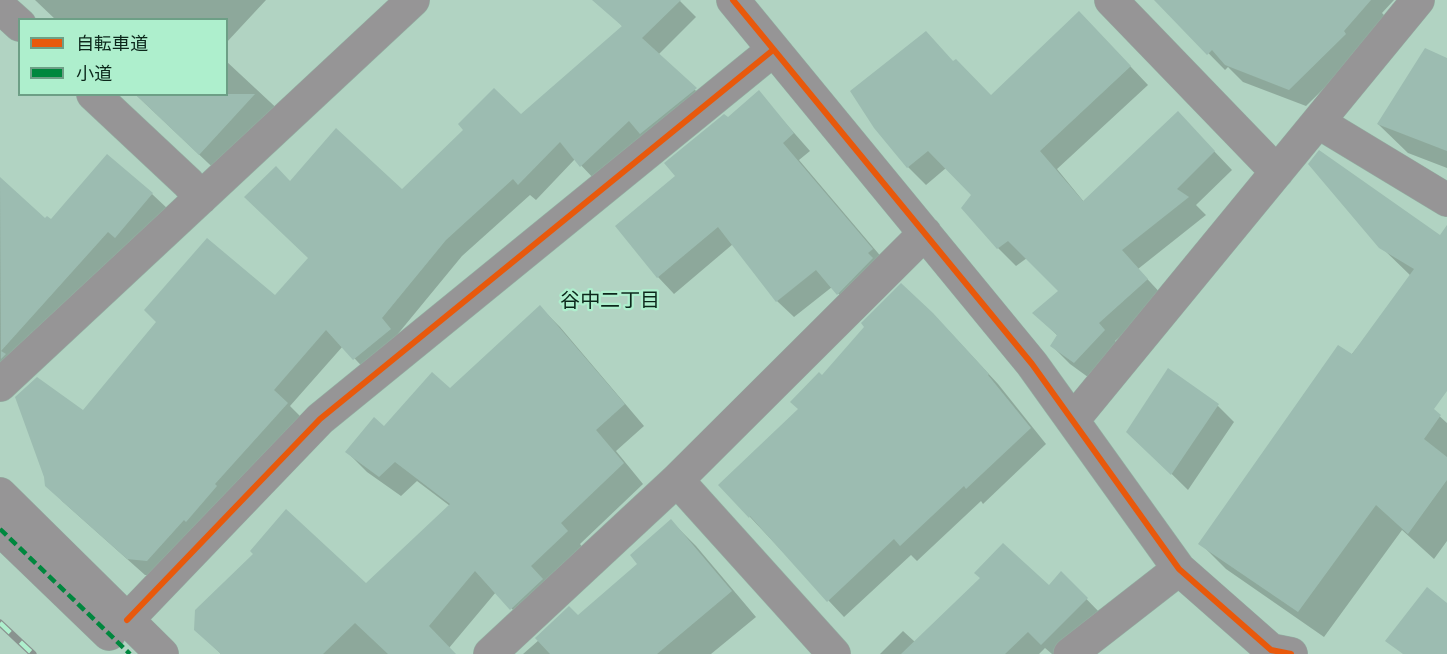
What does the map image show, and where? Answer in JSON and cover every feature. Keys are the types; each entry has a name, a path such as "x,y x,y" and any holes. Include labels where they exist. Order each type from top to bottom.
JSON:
{"street":[{"path":"0,385 413,0"},
{"path":"734,0 1032,364 1179,569 1271,650 1291,654"},
{"path":"1110,0 1276,171"},
{"path":"1073,420 1418,0"},
{"path":"0,7 18,24"},
{"path":"127,620 320,419 773,50"},
{"path":"95,96 201,198"},
{"path":"1318,122 1447,200"},
{"path":"490,654 677,480 924,234"},
{"path":"677,480 834,654"},
{"path":"0,494 162,654"},
{"path":"0,529 130,654"},
{"path":"1070,654 1179,569"}],"building":[{"path":"592,0 681,0 642,38 697,88 640,134 629,121 580,167 560,142 518,185 513,179 446,240 382,318 391,329 353,360 326,330 274,390 288,403 215,484 217,486 186,522 184,520 147,561 127,559 45,486 44,477 15,397 37,377 83,410 156,322 144,310 207,238 275,295 308,258 244,197 276,166 290,181 336,128 402,189 463,130 458,124 494,88 521,114 622,26"},
{"path":"1154,0 1371,0 1344,31 1346,34 1289,90 1225,65 1212,50 1207,55"},
{"path":"1079,11 1131,66 1040,151 1083,201 1178,111 1215,151 1177,189 1189,197 1122,250 1148,279 1099,323 1105,330 1074,363 1050,346 1057,335 1032,313 1058,291 1008,241 997,249 961,208 971,195 928,151 907,168 874,128 850,91 926,31 953,61 956,59 991,95"},
{"path":"1425,48 1447,58 1447,151 1377,124"},
{"path":"759,90 794,133 783,143 873,249 868,253 873,258 837,295 816,270 776,302 718,227 657,278 615,226 675,176 664,163 724,114 728,117"},
{"path":"255,94 199,155 137,96"},
{"path":"1319,150 1440,235 1447,225 1447,391 1434,409 1441,415 1424,439 1447,457 1447,480 1408,534 1376,505 1298,612 1198,544 1338,345 1352,354 1414,269 1379,248 1308,164"},
{"path":"107,154 153,193 115,238 108,232 1,351 6,354 1,359 0,177 45,218 47,216 51,219"},
{"path":"901,283 933,313 989,374 1031,428 966,489 964,486 900,546 894,539 827,602 750,516 749,518 718,485 798,409 790,402 819,372 822,375 864,327 861,323"},
{"path":"540,305 625,404 596,430 624,463 561,523 568,531 531,566 543,579 510,610 475,571 429,626 456,654 388,654 355,623 323,654 221,654 194,630 195,610 253,554 250,551 286,509 366,583 450,504 395,462 379,477 345,452 374,417 384,426 432,372 450,388"},
{"path":"1168,368 1219,404 1171,475 1126,432"},
{"path":"671,519 732,591 657,654 550,654 535,638 569,606 578,615 637,564 630,555"},
{"path":"1003,543 1049,585 1061,571 1088,598 1041,645 1028,632 1005,654 901,654 980,578 974,573"},
{"path":"1427,587 1447,603 1447,654 1403,654 1385,641"}],"railway":[{"path":"0,623 33,654"}],"marked path":[{"path":"0,529 130,654"}],"cycle path":[{"path":"733,0 1032,364 1179,569 1271,650 1291,654"},
{"path":"127,620 320,419 773,50"}],"district":[{"name":"谷中二丁目","path":"610,303"}]}
